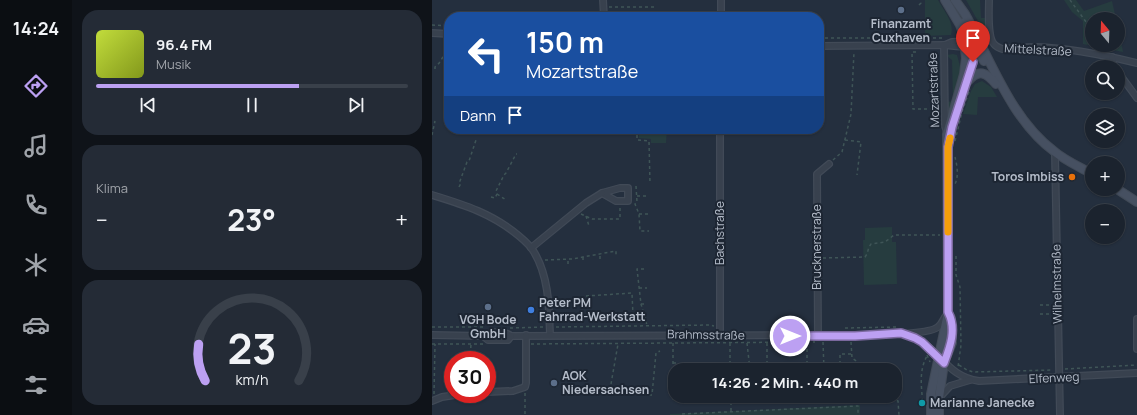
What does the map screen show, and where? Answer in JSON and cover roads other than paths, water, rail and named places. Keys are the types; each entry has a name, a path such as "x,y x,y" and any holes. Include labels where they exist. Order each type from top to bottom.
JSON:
{"street":[{"path":"721,0 721,12"},
{"path":"946,0 959,16 1024,122 1037,137 1055,153 1085,170"},
{"name":"Mozartstraße","path":"946,0 960,24 963,33 966,58 964,74 948,134"},
{"path":"955,0 965,14"},
{"path":"959,0 976,44 996,84"},
{"name":"Mittelstraße","path":"989,0 990,38 994,44 1002,49 1037,47 1068,50 1112,57 1137,63"},
{"path":"432,33 444,34"},
{"path":"824,46 976,44"},
{"name":"Mozartstraße","path":"942,361 952,343 951,318 948,312 952,127 970,82 976,44"},
{"name":"Mozartstraße","path":"944,45 945,126 951,147"},
{"path":"970,82 973,75 979,73 986,74 1010,99"},
{"path":"1125,82 1137,98"},
{"name":"Bachstraße","path":"720,134 720,336"},
{"name":"Wilhelmstraße","path":"1055,153 1060,415"},
{"name":"Brucknerstraße","path":"818,336 817,174 829,164"},
{"path":"532,248 576,211 594,197 602,193 620,188 628,188 628,201 610,199 602,193"},
{"path":"1125,194 1137,202"},
{"path":"432,195 476,210 498,220 532,248 545,280 548,295 550,335"},
{"name":"Brahmsstraße","path":"432,335 483,336 488,340 508,340 511,336 526,335 818,336 901,333 937,328 941,325 948,312"},
{"path":"1137,319 1137,349"},
{"name":"Brahmsstraße","path":"901,333 922,342 942,361"},
{"path":"496,392 513,391 525,387 526,335"},
{"path":"939,415 942,361"},
{"path":"931,415 931,394 935,371 942,361"},
{"name":"Elfenweg","path":"942,361 958,375 979,382 1137,373"},
{"name":"Elfenweg","path":"939,398 950,386 970,380"},
{"path":"433,400 444,398"}],"place":[{"name":"Finanzamt Cuxhaven","path":"901,10"},
{"name":"Toros Imbiss","path":"1072,177"},
{"name":"VGH Bode GmbH","path":"488,307"},
{"name":"Peter PM Fahrrad-Werkstatt","path":"531,310"},
{"name":"AOK Niedersachsen","path":"554,383"},
{"name":"Marianne Janecke","path":"922,403"}]}
